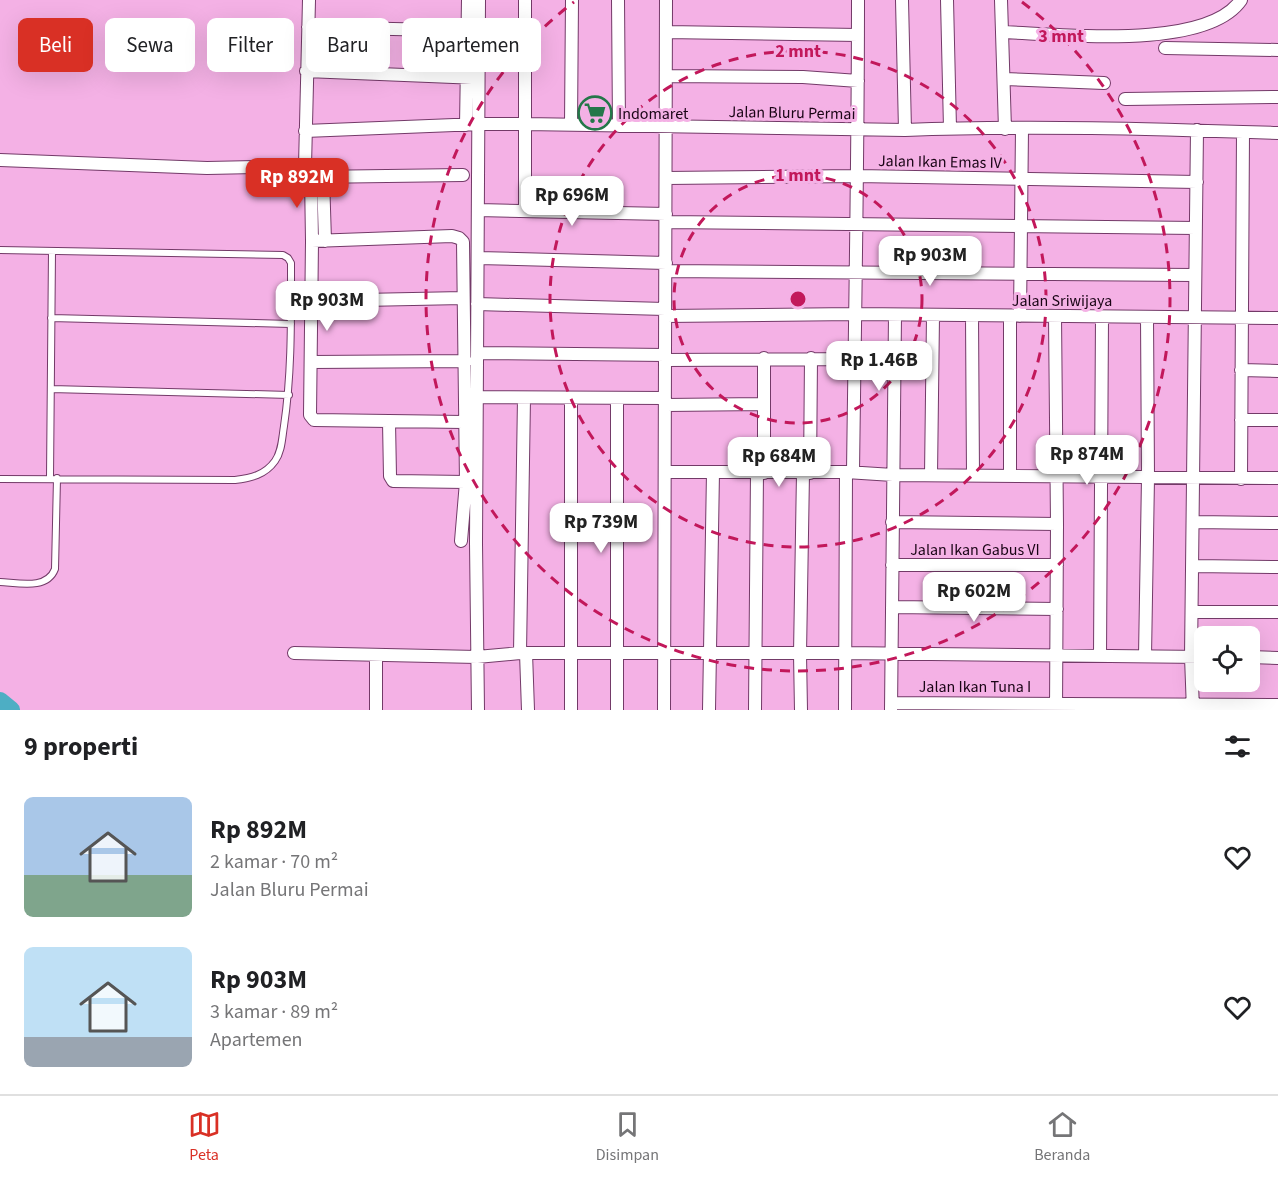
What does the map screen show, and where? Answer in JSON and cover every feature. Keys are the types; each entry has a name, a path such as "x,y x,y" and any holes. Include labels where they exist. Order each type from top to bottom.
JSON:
{"street":[{"path":"308,18 309,0"},
{"path":"468,0 470,18"},
{"path":"475,18 479,0"},
{"path":"525,0 525,211"},
{"path":"571,125 572,0"},
{"path":"618,0 619,126"},
{"path":"664,710 666,0"},
{"path":"845,710 844,653 855,314 858,0"},
{"path":"902,0 905,130"},
{"path":"947,0 950,128"},
{"path":"1001,0 1005,129"},
{"path":"1002,32 1111,36 1180,31 1215,21 1235,8 1240,0"},
{"path":"666,32 858,35"},
{"path":"1165,48 1278,50"},
{"path":"306,71 305,131 313,173 319,241 312,301 309,410 311,418 314,420 389,422 465,422"},
{"path":"334,72 472,77"},
{"path":"466,125 472,72"},
{"path":"667,76 803,77 858,81"},
{"path":"472,77 479,124 478,710"},
{"path":"1004,79 1104,83"},
{"path":"1125,99 1278,97"},
{"name":"Jalan Bluru Permai","path":"305,131 525,124 905,130 950,128 1197,130 1278,134"},
{"path":"1010,476 1015,316 1021,273 1022,129"},
{"path":"1193,707 1191,657 1197,130"},
{"path":"1241,479 1243,132"},
{"path":"0,160 313,173 463,175"},
{"name":"Jalan Ikan Emas IV","path":"666,178 857,176 1197,182"},
{"path":"478,210 855,224 1196,228"},
{"path":"319,241 452,236 463,242 466,482 461,541"},
{"path":"478,258 666,267 1195,275"},
{"path":"312,301 463,298"},
{"name":"Jalan Sriwijaya","path":"477,304 665,313 1278,318"},
{"path":"892,706 895,315"},
{"path":"931,475 933,315"},
{"path":"972,316 973,476"},
{"path":"1055,316 1057,705"},
{"path":"1100,656 1103,477 1102,317"},
{"path":"1145,656 1148,478 1147,317"},
{"path":"477,353 854,359"},
{"path":"755,710 764,358"},
{"path":"801,710 800,654 812,358"},
{"path":"312,362 466,361"},
{"path":"1241,370 1278,371"},
{"path":"477,397 617,398 665,402 764,404"},
{"path":"524,398 523,653 528,710"},
{"path":"571,398 571,710"},
{"path":"617,398 617,710"},
{"path":"1241,420 1278,420"},
{"path":"389,422 390,476 393,481 466,482"},
{"path":"709,710 713,471"},
{"path":"666,472 1278,478"},
{"path":"892,522 1057,524"},
{"path":"1194,522 1278,523"},
{"name":"Jalan Ikan Gabus VI","path":"892,565 1057,565"},
{"path":"1193,566 1278,567"},
{"path":"892,607 1057,609"},
{"path":"1193,612 1278,612"},
{"path":"294,653 477,657 523,653 844,653 1191,657"},
{"path":"376,655 376,710"},
{"path":"1260,657 1278,657"},
{"name":"Jalan Ikan Tuna I","path":"892,706 1278,705"}],"lane":[{"path":"0,250 283,255 291,263 289,395 280,453 274,464 263,473 251,478 235,480 0,478"},
{"path":"0,582 44,583 52,577 55,569 51,389 52,251"},
{"path":"51,318 291,324"},
{"path":"51,389 289,395"}],"waterway":[{"path":"0,701 11,710"}],"place":[{"name":"Indomaret","path":"595,113"}]}
